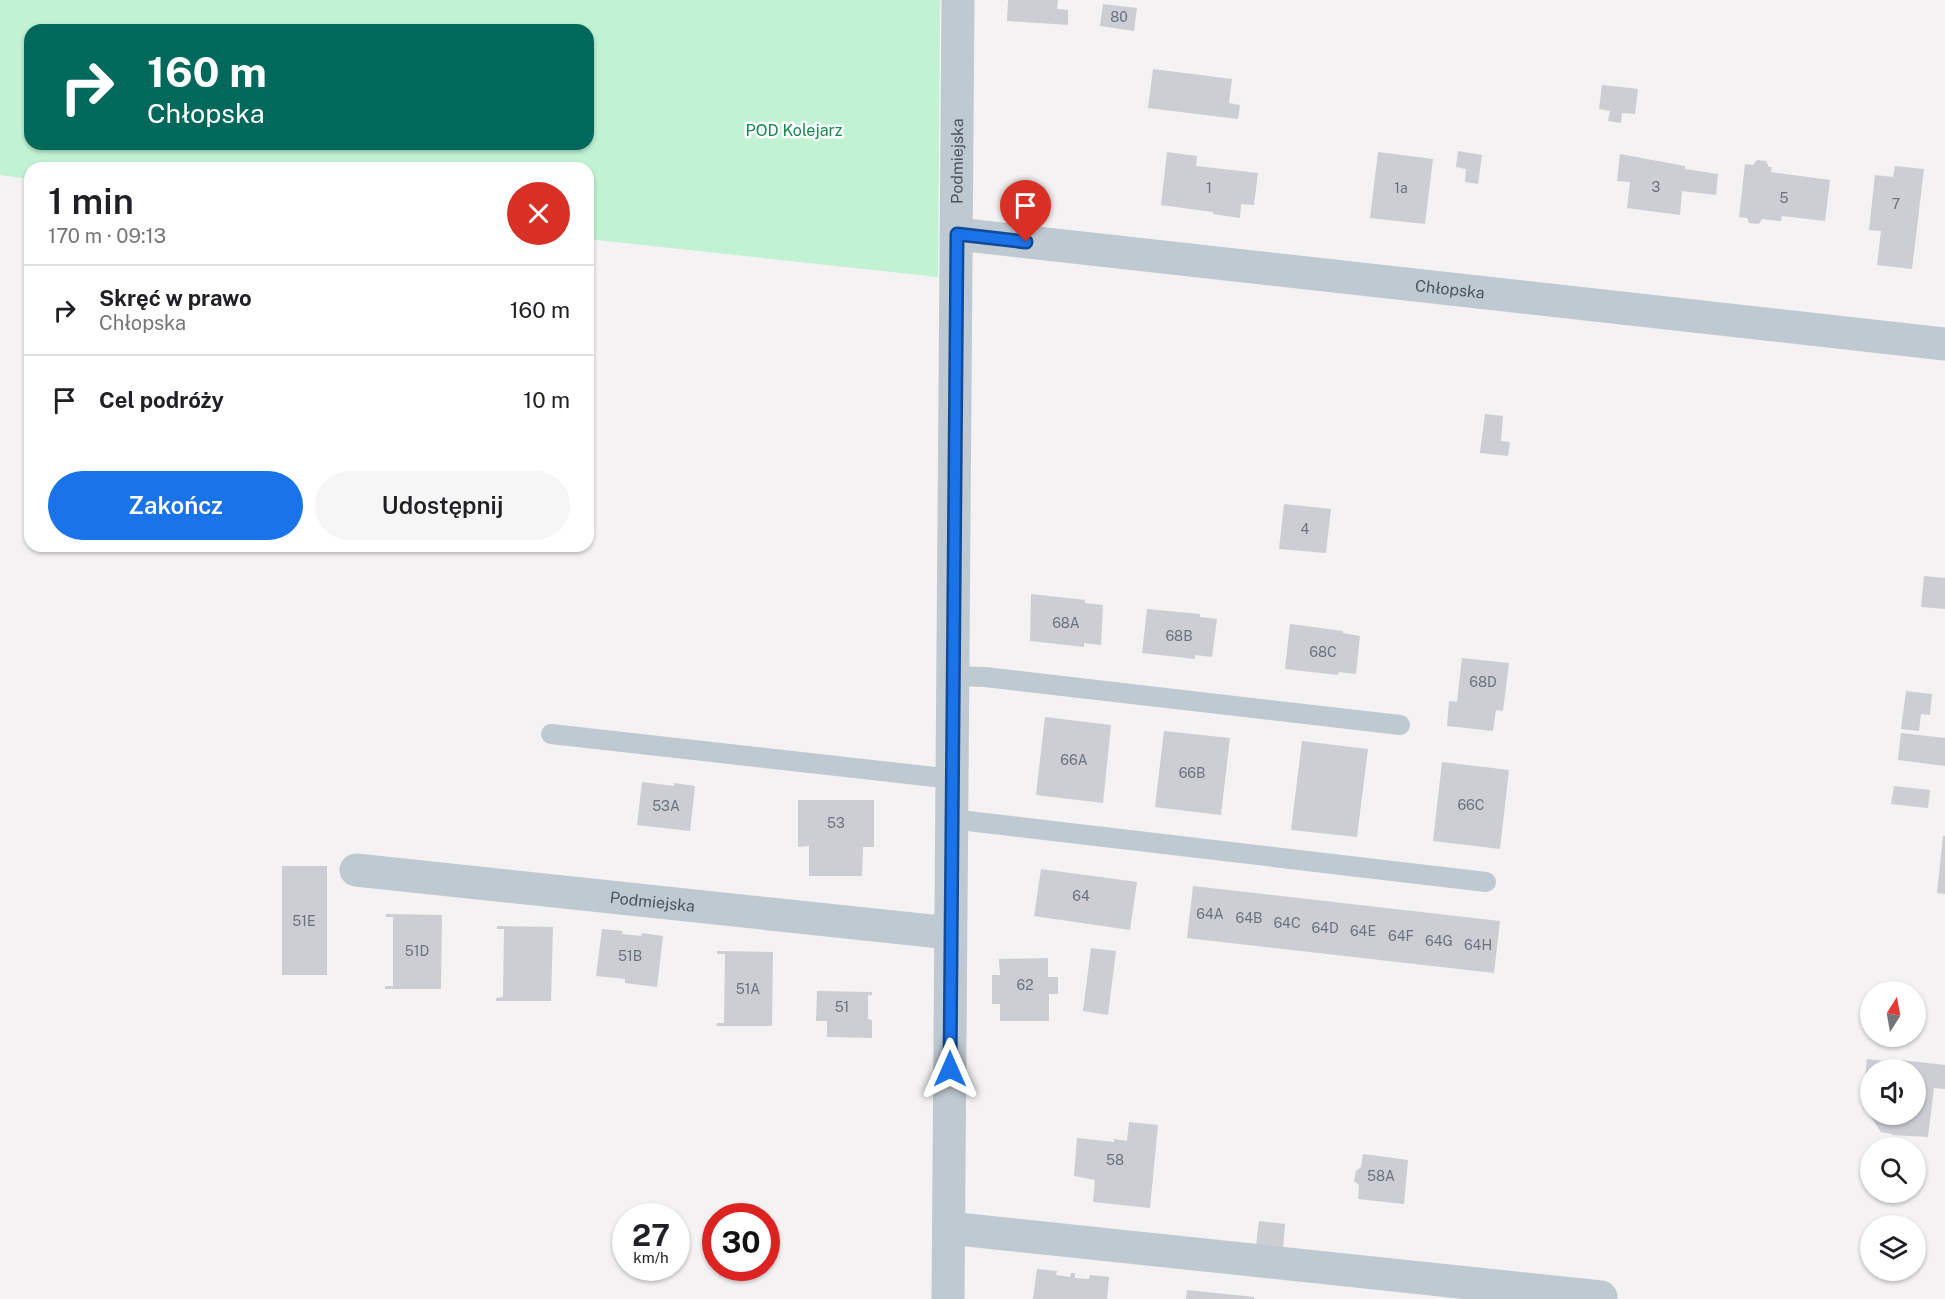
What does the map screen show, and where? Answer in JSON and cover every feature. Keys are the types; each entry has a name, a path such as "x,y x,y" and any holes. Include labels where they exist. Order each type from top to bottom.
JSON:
{"street":[{"name":"Podmiejska","path":"948,1299 958,0"},
{"name":"Chłopska","path":"957,234 1945,344"},
{"name":"Podmiejska","path":"356,870 950,933"},
{"path":"949,1228 1600,1298"}],"lane":[{"path":"954,676 985,677 1400,725"},
{"path":"551,734 953,779"},
{"path":"951,819 1486,882"}],"green space":[{"name":"POD Kolejarz","path":"0,0 940,0 938,277 594,240 594,162 24,162 24,178 0,175"}],"building":[{"path":"1008,0 1058,0 1057,9 1068,10 1068,25 1007,21"},
{"path":"1103,4 1137,8 1134,31 1100,26"},
{"path":"1153,69 1232,79 1229,103 1240,105 1238,119 1148,108"},
{"path":"1602,85 1638,89 1635,114 1622,113 1621,123 1608,121 1610,111 1599,109"},
{"path":"1458,151 1482,155 1478,184 1465,182 1466,169 1456,167"},
{"path":"1167,152 1197,156 1196,166 1258,173 1254,205 1241,204 1240,218 1161,205"},
{"path":"1378,152 1433,159 1425,224 1370,218"},
{"path":"1620,154 1718,174 1716,195 1682,191 1680,215 1627,208 1630,182 1617,181"},
{"path":"1757,160 1766,161 1769,167 1772,167 1771,172 1830,180 1825,221 1782,216 1781,221 1762,219 1759,224 1749,223 1747,218 1739,217 1745,164 1753,165"},
{"path":"1895,166 1924,169 1912,269 1877,265 1881,231 1869,230 1875,175 1893,177"},
{"path":"1485,414 1503,416 1501,441 1510,442 1508,456 1480,453"},
{"path":"1284,504 1331,509 1326,553 1279,549"},
{"path":"1924,576 1945,578 1945,609 1921,607"},
{"path":"1031,594 1085,600 1085,603 1103,605 1101,645 1084,643 1084,647 1030,641"},
{"path":"1147,609 1200,614 1200,617 1217,619 1212,657 1195,655 1195,659 1142,653"},
{"path":"1290,624 1343,631 1343,633 1360,636 1356,674 1339,672 1338,675 1285,669"},
{"path":"1462,658 1509,663 1503,711 1496,710 1493,731 1447,726 1449,701 1457,702"},
{"path":"1906,691 1932,694 1930,715 1921,714 1919,731 1901,729"},
{"path":"1045,717 1111,725 1103,803 1036,795"},
{"path":"1164,731 1230,738 1221,815 1155,807"},
{"path":"1901,733 1945,738 1945,766 1898,760"},
{"path":"1302,741 1368,749 1357,837 1291,830"},
{"path":"1442,762 1509,770 1500,849 1433,841"},
{"path":"642,782 695,786 690,831 637,825"},
{"path":"1894,786 1930,790 1928,808 1891,804"},
{"path":"798,800 874,800 874,847 863,847 862,876 809,876 809,846 798,847"},
{"path":"1943,836 1945,836 1945,894 1937,893"},
{"path":"282,866 327,866 327,975 282,975"},
{"path":"1041,869 1137,882 1130,930 1034,916"},
{"path":"1193,886 1500,921 1494,973 1187,938"},
{"path":"386,914 442,915 441,989 385,989 385,986 393,986 393,917 386,917"},
{"path":"497,926 553,927 551,1001 496,1001 496,998 503,997 504,929 497,929"},
{"path":"602,929 623,931 622,934 641,936 642,933 663,936 657,987 625,983 625,979 596,976"},
{"path":"1091,948 1116,951 1108,1015 1083,1011"},
{"path":"717,951 773,952 772,1026 716,1026 717,1023 724,1023 725,954 717,954"},
{"path":"1048,958 1048,977 1058,977 1058,994 1049,994 1049,1021 1000,1021 1000,1004 992,1004 992,975 1000,975 999,959"},
{"path":"817,991 872,992 872,995 868,995 868,1019 872,1020 872,1038 827,1037 827,1021 816,1021"},
{"path":"1926,1063 1945,1065 1945,1089 1934,1088 1928,1137 1892,1135 1881,1132 1876,1125 1926,1125"},
{"path":"1129,1122 1158,1125 1150,1208 1093,1202 1095,1180 1074,1176 1077,1138 1127,1141"},
{"path":"1363,1154 1408,1160 1404,1204 1358,1199 1359,1185 1354,1181 1356,1171 1361,1167"},
{"path":"1259,1221 1285,1224 1283,1249 1256,1246"},
{"path":"1037,1269 1057,1271 1056,1275 1070,1277 1071,1273 1075,1273 1075,1278 1089,1279 1090,1275 1109,1277 1107,1299 1033,1299"},
{"path":"1187,1290 1254,1297 1254,1299 1186,1299"}],"route":[{"path":"950,1069 957,234 1026,242"}]}
